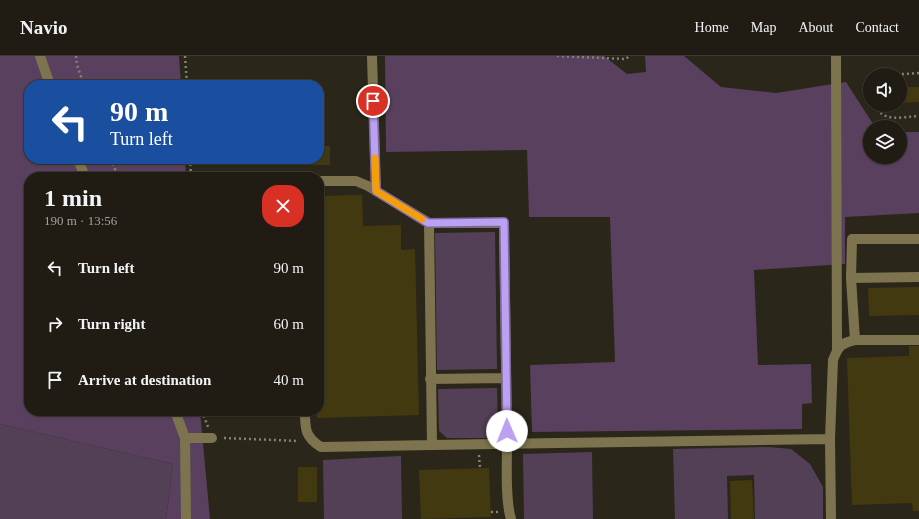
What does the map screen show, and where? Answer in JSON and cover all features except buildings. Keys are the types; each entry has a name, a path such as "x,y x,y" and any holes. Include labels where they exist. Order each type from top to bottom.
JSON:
{"street":[{"path":"40,56 48,80"},
{"path":"372,56 376,191"},
{"path":"830,519 830,439 833,360 837,349 836,56"},
{"path":"324,182 356,181 376,191 428,223 504,222 507,444 509,512 511,519"},
{"path":"428,223 432,445"},
{"path":"855,340 852,239 919,238"},
{"path":"852,278 919,277"},
{"path":"837,349 846,342 855,340 919,340"},
{"path":"430,379 506,378"},
{"path":"177,416 185,438 186,519"},
{"path":"305,416 305,427 311,441 320,447 614,441 830,439"},
{"path":"185,438 212,438"}],"path":[{"path":"76,56 77,65 82,80"},
{"path":"185,56 186,80"},
{"path":"557,56 626,59 629,56"},
{"path":"907,74 919,73"},
{"path":"879,112 886,117 919,116"},
{"path":"204,416 212,438 311,441"}],"shaded area":[{"path":"0,56 179,56 181,80 24,80 24,164 185,164 186,172 24,172 24,416 200,416 210,519 166,519 173,464 0,424"},
{"path":"385,56 604,56 627,74 646,72 645,56 684,56 721,87 776,93 846,82 863,108 863,112 865,112 870,120 863,120 863,164 907,164 907,132 919,132 919,213 845,217 845,264 754,270 758,365 811,364 812,403 802,404 802,429 532,432 530,365 615,362 610,217 529,217 527,150 386,152"},
{"path":"495,232 497,369 437,370 435,233"},
{"path":"497,388 498,430 489,438 447,438 439,431 438,389"},
{"path":"0,424 173,464 166,519 0,519"},
{"path":"769,447 791,449 810,464 823,487 823,519 755,519 754,475 727,476 728,519 675,519 673,449"},
{"path":"592,452 593,519 524,519 523,454"},
{"path":"401,456 402,519 324,519 323,460"}],"slow traffic":[{"path":"375,158 376,191 422,219"}],"route":[{"path":"373,101 376,191 428,223 504,222 507,431"}]}
